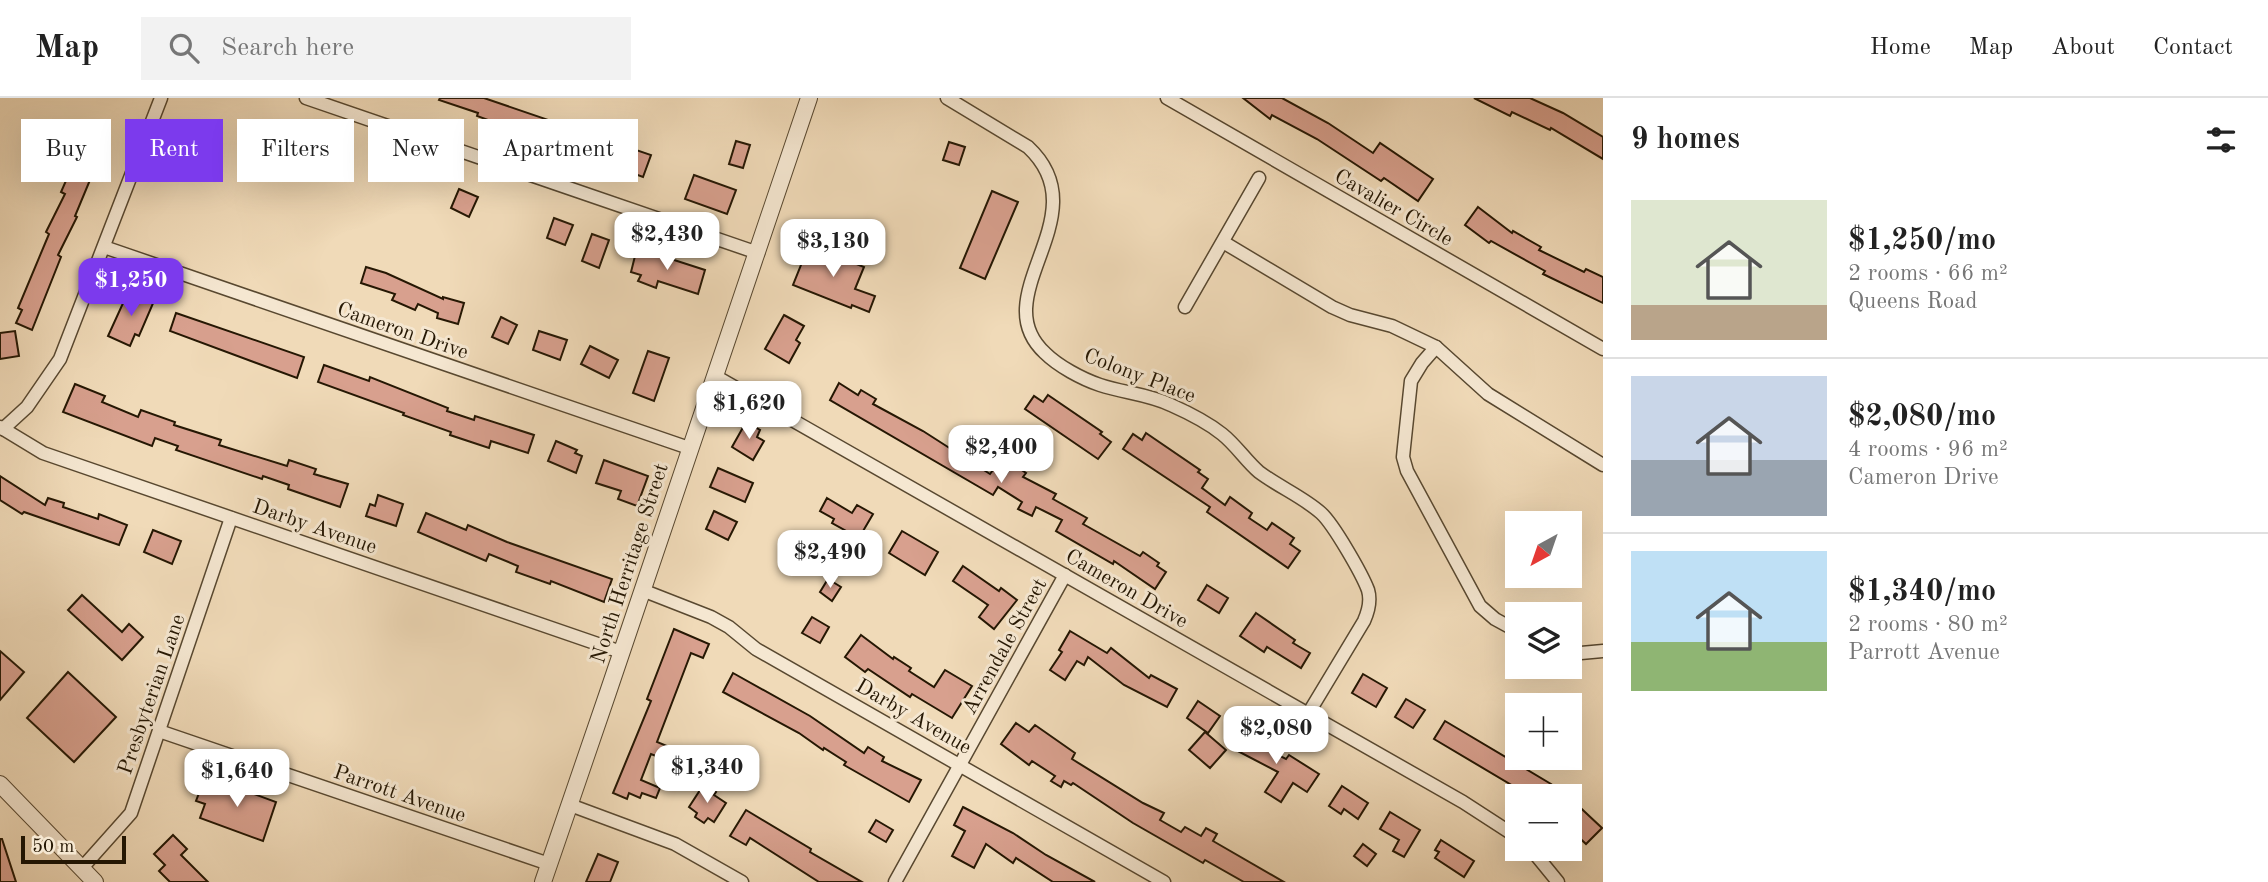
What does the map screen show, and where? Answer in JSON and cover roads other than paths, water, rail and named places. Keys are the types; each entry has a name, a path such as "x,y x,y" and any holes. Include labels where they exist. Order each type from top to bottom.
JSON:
{"street":[{"path":"2,428 34,398 60,359 161,98"},
{"path":"306,98 758,253"},
{"name":"North Herritage Street","path":"543,882 809,98"},
{"name":"Colony Place","path":"947,98 1028,147 1039,157 1050,179 1054,192 1052,217 1028,288 1027,304 1030,330 1034,341 1044,353 1100,385 1148,395 1205,422 1255,468 1314,507 1333,527 1369,592 1368,611 1308,714"},
{"name":"Cavalier Circle","path":"1167,98 1603,349"},
{"path":"1185,307 1259,178"},
{"path":"1223,242 1341,311 1401,330 1436,347 1488,394 1603,465"},
{"name":"Cameron Drive","path":"104,247 690,448"},
{"path":"1436,347 1411,381 1404,447 1407,471 1480,606 1505,624"},
{"name":"Cameron Drive","path":"716,376 1464,802 1505,829"},
{"name":"Darby Avenue","path":"2,428 43,453 621,652"},
{"name":"Presbyterian Lane","path":"82,868 131,813 231,518"},
{"name":"Arrendale Street","path":"895,882 1065,575"},
{"name":"Darby Avenue","path":"642,590 711,617 729,627 756,649 1164,882"},
{"path":"1582,653 1603,651"},
{"name":"Parrott Avenue","path":"159,731 549,864"},
{"path":"0,784 95,882"},
{"path":"569,805 675,844 741,882"},
{"path":"1541,861 1558,882"}]}
